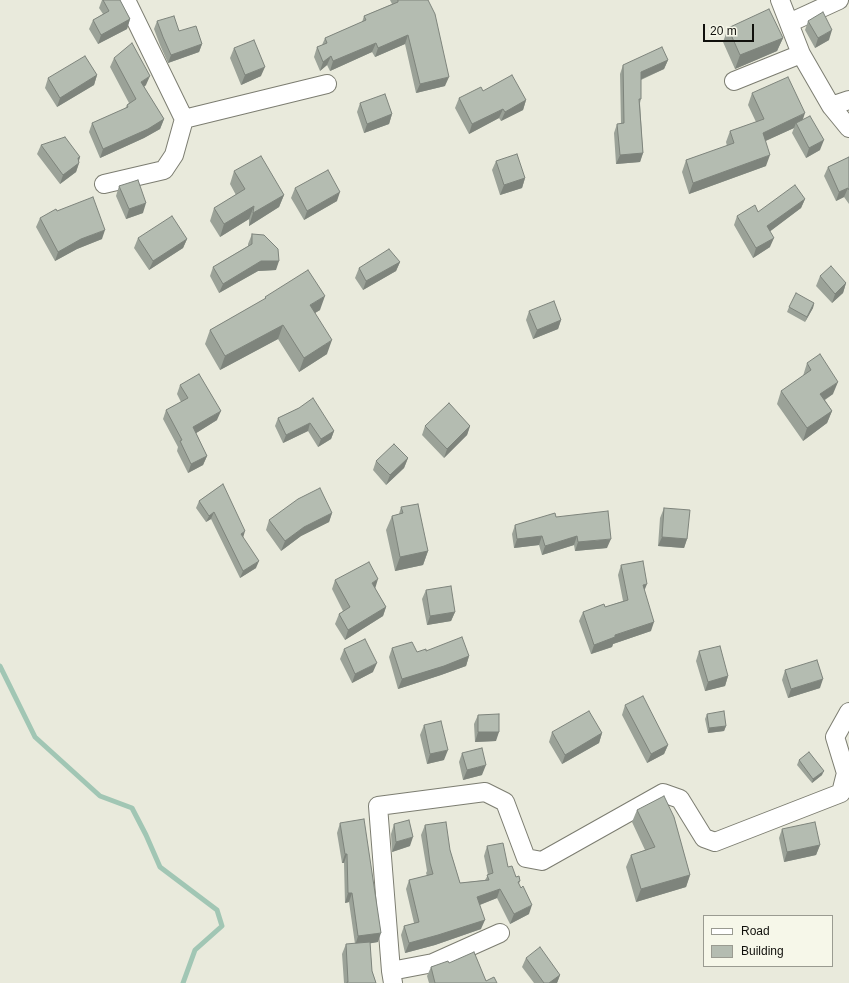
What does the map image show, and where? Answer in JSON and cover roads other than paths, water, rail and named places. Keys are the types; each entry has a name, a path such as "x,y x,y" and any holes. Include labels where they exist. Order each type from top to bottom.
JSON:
{"street":[{"path":"104,184 164,170 174,155 184,119 126,0"},
{"path":"780,0 801,54 831,106 849,128"},
{"path":"789,23 839,0"},
{"path":"734,81 801,54"},
{"path":"184,119 327,84"},
{"path":"831,106 849,100"},
{"path":"500,933 433,963 392,977 378,806 485,792 504,802 526,858 542,861 663,793 680,799 704,838 715,842 841,793 846,773 835,737 849,712"}],"waterway":[{"path":"0,666 35,737 100,796 132,808 160,867 217,910 222,926 195,950 183,983"}]}
